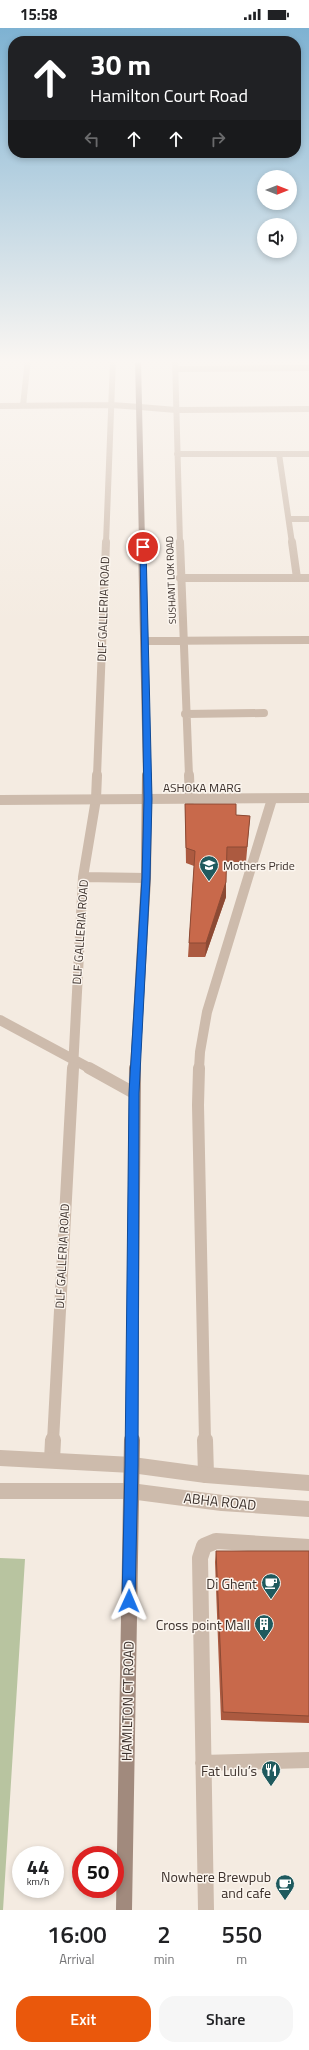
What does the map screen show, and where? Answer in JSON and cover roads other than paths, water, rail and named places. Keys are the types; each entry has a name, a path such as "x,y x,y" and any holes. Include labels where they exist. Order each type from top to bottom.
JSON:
{"main road":[{"name":"HAMILTON CT ROAD","path":"124,1910 130,1491 132,1465 134,1093 146,878 148,799 141,447"}],"street":[{"name":"DLF GALLERIA ROAD","path":"52,1460 72,1058 83,877 96,799 109,447"},
{"name":"SUSHANT LOK ROAD","path":"177,447 180,578 184,640 185,714 190,800"},
{"path":"177,454 309,454"},
{"path":"279,454 297,578"},
{"path":"289,519 309,519"},
{"path":"180,578 309,578"},
{"path":"145,641 308,641"},
{"path":"185,714 264,713"},
{"name":"ASHOKA MARG","path":"0,800 190,800 309,798"},
{"path":"206,1475 198,1105 200,1052 207,1012 272,799"},
{"path":"83,877 146,878"},
{"path":"0,1020 134,1093"},
{"name":"ABHA ROAD","path":"0,1458 132,1465 206,1475 309,1482"},
{"name":"ABHA ROAD","path":"0,1491 130,1491 222,1503 309,1509"},
{"path":"206,1910 200,1558 204,1546 216,1541 309,1547"},
{"path":"203,1763 309,1760"}],"place":[{"name":"Mothers Pride","path":"209,882"},
{"name":"Di Ghent","path":"271,1600"},
{"name":"Cross point Mall","path":"264,1641"},
{"name":"Fat Lulu’s","path":"271,1787"},
{"name":"Nowhere Brewpub and cafe","path":"285,1901"}]}
